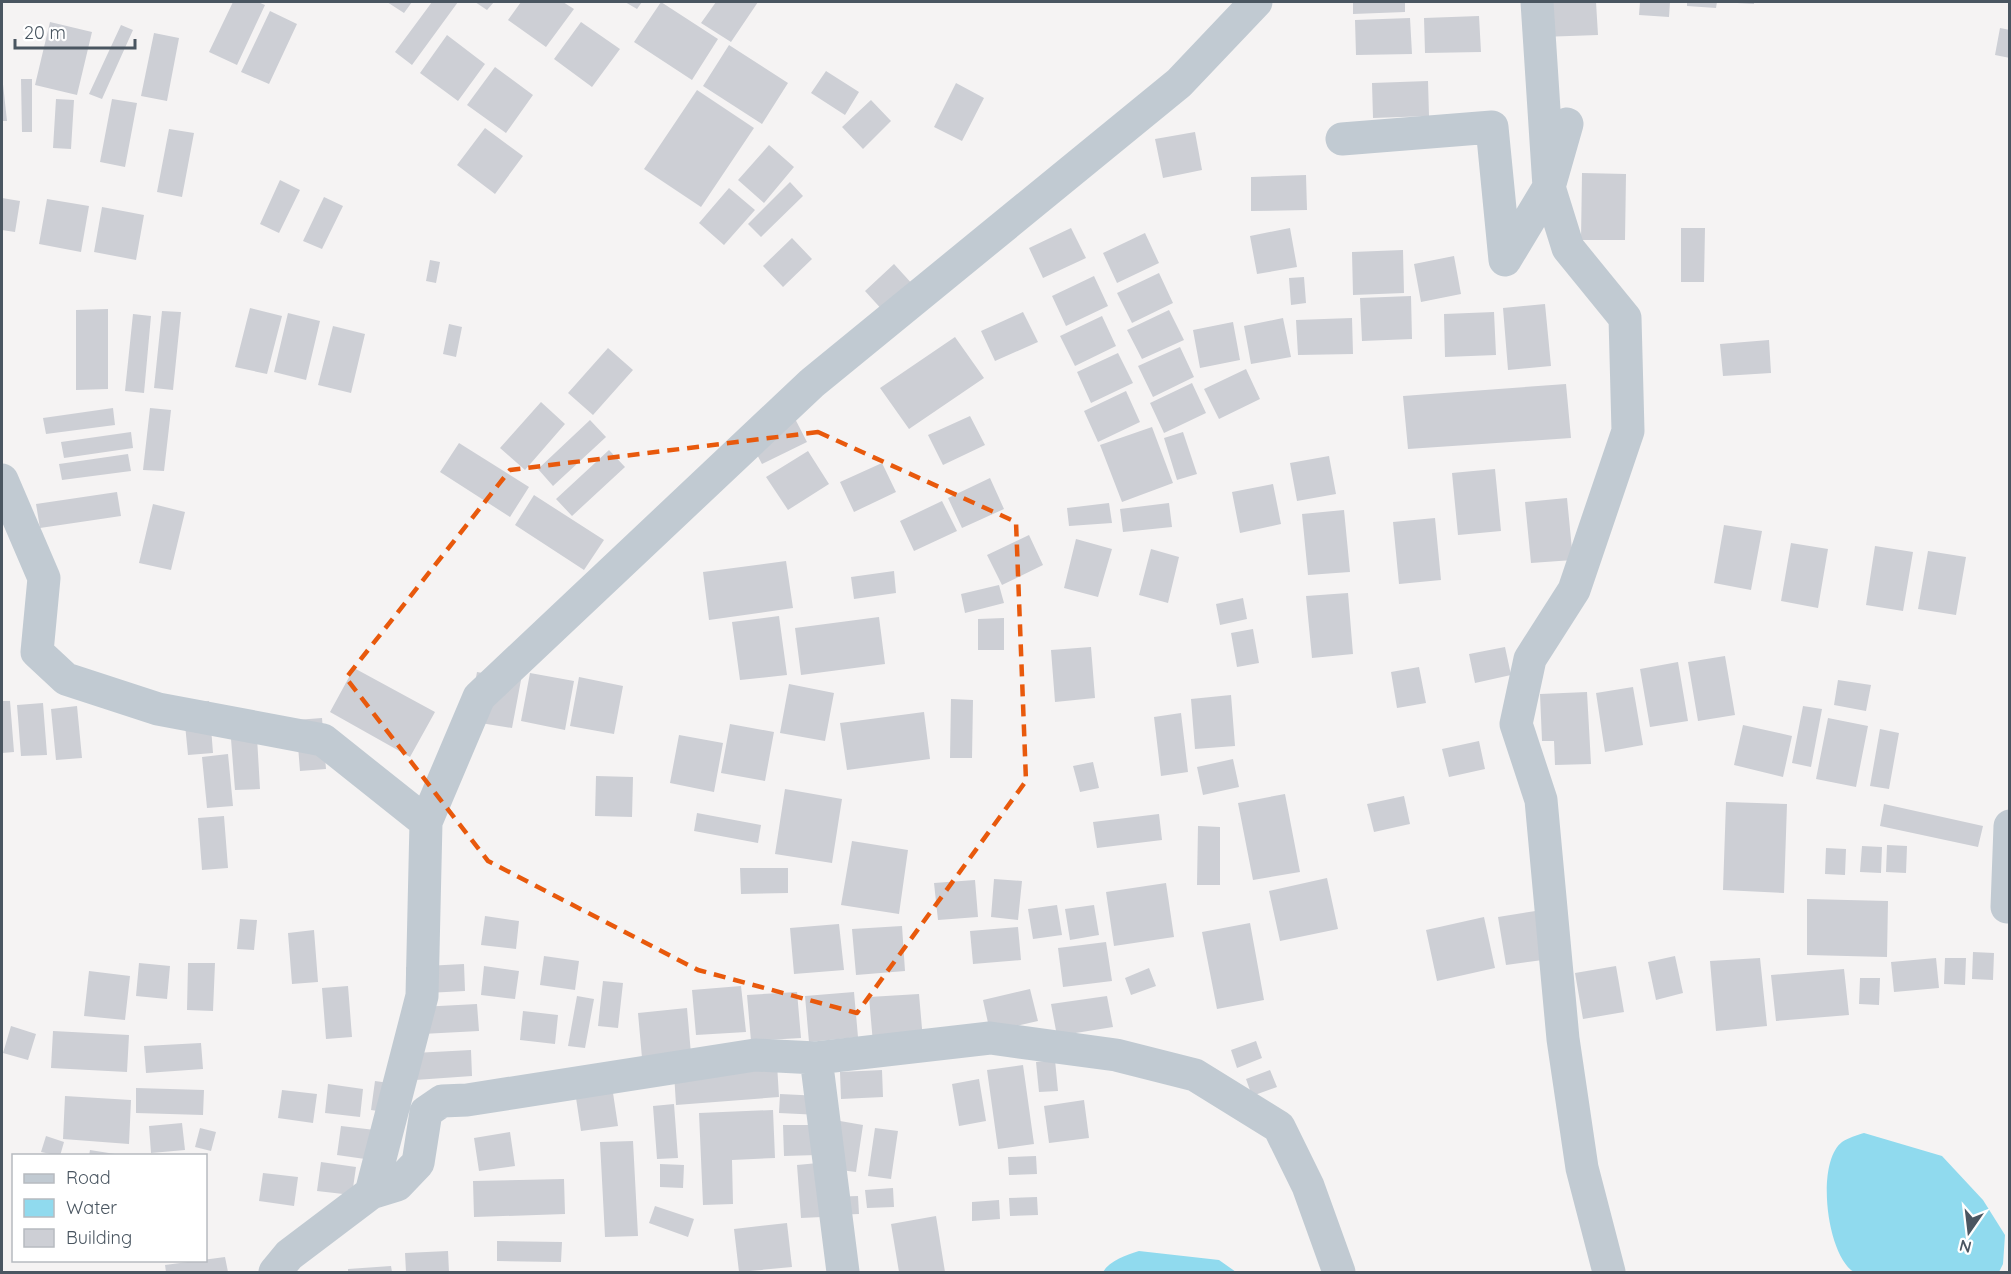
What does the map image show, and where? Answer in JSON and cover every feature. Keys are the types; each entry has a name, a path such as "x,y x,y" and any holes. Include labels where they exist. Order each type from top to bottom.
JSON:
{"street":[{"path":"371,1193 422,996 426,822 479,696 813,383 1179,82 1256,2"},
{"path":"1537,2 1549,187 1568,248 1625,318 1628,431 1574,591 1530,659 1516,724 1541,800 1563,1039 1582,1168 1609,1272"},
{"path":"1342,139 1492,127 1506,260 1549,187 1567,124"},
{"path":"2,480 44,578 37,652 66,680 158,709 323,740 426,822"},
{"path":"2010,826 2007,907 2010,907"},
{"path":"275,1272 289,1255 371,1193 397,1185 418,1163 426,1112 442,1101 478,1099 755,1055 816,1058 990,1038 1116,1055 1195,1075 1279,1126 1308,1186 1339,1272"},
{"path":"816,1058 843,1272"}],"highlighted area":[{"path":"818,432 1016,522 1026,781 857,1013 698,970 488,861 346,678 510,470"}],"water":[{"path":"1864,1133 1942,1156 1983,1200 2005,1235 2003,1264 1999,1272 1854,1272 1845,1263 1831,1229 1827,1188 1829,1169 1834,1153 1842,1142"},
{"path":"1139,1251 1219,1260 1236,1272 1103,1272 1114,1261"}],"building":[{"path":"233,2 258,2 265,5 237,65 209,52"},
{"path":"387,2 412,2 404,13"},
{"path":"432,2 458,2 412,65 395,52"},
{"path":"475,2 494,2 487,10"},
{"path":"521,2 563,2 574,9 546,47 508,20"},
{"path":"625,2 642,2 637,9"},
{"path":"661,2 718,39 692,80 634,42"},
{"path":"716,2 758,2 731,42 701,23"},
{"path":"1353,2 1405,2 1405,12 1353,14"},
{"path":"1541,2 1596,2 1598,35 1541,37"},
{"path":"1640,2 1670,2 1669,17 1639,15"},
{"path":"1687,2 1717,2 1716,8 1687,6"},
{"path":"1754,2 1754,4 1737,3"},
{"path":"270,11 297,24 269,84 241,72"},
{"path":"1479,16 1481,52 1425,53 1424,18"},
{"path":"1410,18 1412,54 1356,55 1355,20"},
{"path":"50,22 92,32 77,95 35,85"},
{"path":"581,22 620,49 592,87 554,59"},
{"path":"121,25 133,30 102,99 89,94"},
{"path":"2000,28 2010,30 2010,58 1995,55"},
{"path":"154,33 179,38 167,101 141,96"},
{"path":"447,35 485,64 458,101 420,73"},
{"path":"729,45 788,83 762,124 703,86"},
{"path":"495,67 533,95 506,133 467,105"},
{"path":"826,71 859,92 845,115 811,93"},
{"path":"2,75 7,121 2,121"},
{"path":"21,79 32,79 32,132 22,132"},
{"path":"1428,81 1429,116 1373,118 1372,83"},
{"path":"956,83 984,98 962,141 934,127"},
{"path":"697,90 754,128 701,207 644,169"},
{"path":"56,99 74,100 71,149 53,148"},
{"path":"112,99 137,103 125,167 100,162"},
{"path":"871,100 891,121 863,149 842,127"},
{"path":"485,128 523,156 495,194 457,165"},
{"path":"169,129 194,133 182,197 157,192"},
{"path":"1195,132 1202,170 1163,178 1155,139"},
{"path":"769,145 794,167 764,203 738,180"},
{"path":"1582,173 1626,174 1625,240 1581,240"},
{"path":"1306,175 1307,210 1251,211 1251,177"},
{"path":"280,180 300,190 279,233 260,224"},
{"path":"790,182 803,196 761,237 748,224"},
{"path":"729,188 755,210 724,245 699,223"},
{"path":"324,197 343,206 322,249 303,241"},
{"path":"2,198 20,201 15,232 2,230"},
{"path":"47,199 89,206 81,252 39,244"},
{"path":"102,207 144,215 136,260 94,252"},
{"path":"1071,228 1086,258 1043,278 1029,248"},
{"path":"1290,228 1297,267 1257,274 1250,236"},
{"path":"1681,228 1705,228 1704,282 1681,282"},
{"path":"1145,233 1159,263 1117,283 1103,253"},
{"path":"792,238 812,259 783,287 763,266"},
{"path":"1403,250 1404,293 1353,295 1352,252"},
{"path":"1454,256 1461,294 1421,302 1414,264"},
{"path":"430,260 440,262 436,283 426,281"},
{"path":"894,264 914,286 885,313 865,291"},
{"path":"1159,273 1173,303 1132,323 1117,293"},
{"path":"1094,276 1108,306 1066,326 1052,296"},
{"path":"1304,277 1306,303 1291,305 1289,278"},
{"path":"1411,296 1412,339 1362,341 1360,298"},
{"path":"1545,304 1551,366 1508,370 1503,308"},
{"path":"250,308 282,316 267,374 235,367"},
{"path":"108,309 108,389 76,390 76,310"},
{"path":"1169,310 1184,340 1142,359 1127,330"},
{"path":"162,311 181,312 173,390 154,388"},
{"path":"1023,312 1038,342 995,361 981,331"},
{"path":"1494,312 1496,355 1445,357 1444,314"},
{"path":"288,313 320,321 306,380 274,372"},
{"path":"133,314 151,316 144,393 125,391"},
{"path":"1102,316 1116,346 1075,366 1060,336"},
{"path":"1283,318 1291,357 1251,364 1244,326"},
{"path":"1352,318 1353,354 1298,355 1296,320"},
{"path":"1233,322 1240,360 1200,368 1193,330"},
{"path":"449,324 462,327 456,357 443,354"},
{"path":"333,326 365,334 351,393 318,385"},
{"path":"955,337 984,378 909,429 880,388"},
{"path":"1769,340 1771,373 1723,376 1720,344"},
{"path":"1180,347 1194,377 1153,397 1138,366"},
{"path":"608,348 633,370 593,415 568,393"},
{"path":"1118,353 1133,383 1091,403 1077,372"},
{"path":"1246,369 1260,399 1219,419 1204,389"},
{"path":"1192,383 1206,413 1164,433 1150,403"},
{"path":"1566,384 1571,438 1408,449 1403,396"},
{"path":"1126,391 1140,422 1098,442 1084,411"},
{"path":"541,402 565,424 525,470 500,448"},
{"path":"113,408 115,425 46,434 43,418"},
{"path":"150,408 171,410 164,471 143,470"},
{"path":"791,411 807,442 762,464 746,434"},
{"path":"970,416 985,445 943,465 928,435"},
{"path":"590,420 606,437 553,486 538,469"},
{"path":"1152,427 1173,483 1122,502 1100,445"},
{"path":"131,432 133,448 64,458 61,442"},
{"path":"1183,432 1197,474 1177,480 1164,438"},
{"path":"459,443 529,487 510,517 440,472"},
{"path":"609,450 625,467 572,516 556,499"},
{"path":"808,451 829,484 788,510 766,477"},
{"path":"128,454 131,471 62,480 59,464"},
{"path":"1329,456 1336,494 1297,501 1290,463"},
{"path":"882,463 896,492 854,512 840,482"},
{"path":"1495,469 1501,531 1458,535 1452,473"},
{"path":"990,478 1004,509 962,528 948,498"},
{"path":"1273,484 1281,524 1240,533 1232,492"},
{"path":"117,492 121,516 40,528 36,504"},
{"path":"534,495 604,540 584,570 515,525"},
{"path":"1567,498 1573,560 1531,563 1525,502"},
{"path":"942,501 957,531 914,551 900,521"},
{"path":"1109,503 1112,523 1069,526 1067,508"},
{"path":"1169,503 1172,527 1123,532 1120,509"},
{"path":"153,504 185,512 171,570 139,563"},
{"path":"1344,510 1350,572 1308,575 1302,514"},
{"path":"1435,518 1441,580 1399,584 1393,522"},
{"path":"1724,525 1762,531 1751,590 1714,583"},
{"path":"1029,535 1043,565 1002,585 987,555"},
{"path":"1076,539 1112,549 1098,597 1064,588"},
{"path":"1791,543 1828,549 1818,608 1781,601"},
{"path":"1875,546 1913,552 1903,611 1866,605"},
{"path":"1151,549 1179,557 1168,603 1139,595"},
{"path":"1928,551 1966,557 1956,615 1918,609"},
{"path":"786,561 793,608 709,620 703,572"},
{"path":"894,571 896,593 854,599 851,577"},
{"path":"999,585 1004,603 965,613 961,594"},
{"path":"1348,593 1353,654 1312,658 1306,596"},
{"path":"1243,598 1247,619 1220,625 1216,604"},
{"path":"779,616 787,675 740,680 732,622"},
{"path":"879,617 885,664 801,675 795,628"},
{"path":"1004,618 1004,650 978,650 978,619"},
{"path":"1253,629 1259,663 1237,667 1231,633"},
{"path":"1091,647 1095,698 1055,702 1051,650"},
{"path":"1505,647 1511,675 1475,683 1469,654"},
{"path":"1725,656 1735,715 1698,721 1688,662"},
{"path":"1678,662 1688,721 1650,727 1640,669"},
{"path":"1419,667 1426,703 1397,708 1391,672"},
{"path":"354,668 435,712 410,757 330,712"},
{"path":"477,672 521,680 512,728 468,721"},
{"path":"530,673 574,681 565,730 521,721"},
{"path":"579,677 623,686 614,734 570,726"},
{"path":"1838,680 1871,685 1866,711 1834,705"},
{"path":"789,684 834,693 825,741 780,733"},
{"path":"1633,687 1643,745 1605,752 1596,693"},
{"path":"1587,692 1591,764 1555,765 1554,741 1542,741 1540,694"},
{"path":"1231,695 1235,746 1195,749 1191,699"},
{"path":"951,699 973,700 972,758 950,758"},
{"path":"2,701 10,701 14,752 2,753"},
{"path":"209,701 213,753 188,755 183,704"},
{"path":"43,703 47,755 21,756 17,705"},
{"path":"77,706 82,758 56,760 51,709"},
{"path":"1803,706 1822,709 1811,767 1792,763"},
{"path":"924,712 930,759 847,770 840,723"},
{"path":"1181,713 1188,772 1161,776 1154,717"},
{"path":"322,718 326,769 300,771 296,720"},
{"path":"1828,718 1868,726 1856,787 1816,779"},
{"path":"730,724 774,732 765,781 721,773"},
{"path":"1743,725 1792,736 1783,777 1734,765"},
{"path":"1880,729 1899,733 1889,789 1870,786"},
{"path":"679,735 723,743 714,792 670,783"},
{"path":"257,737 260,789 235,790 231,739"},
{"path":"1479,741 1485,769 1449,777 1442,749"},
{"path":"228,754 233,806 207,808 202,757"},
{"path":"1233,759 1239,787 1203,795 1197,767"},
{"path":"1093,762 1099,788 1080,792 1073,766"},
{"path":"596,776 633,777 632,817 595,816"},
{"path":"785,789 842,799 832,863 775,854"},
{"path":"1285,794 1300,872 1253,880 1238,803"},
{"path":"1404,796 1410,824 1374,832 1367,804"},
{"path":"1726,802 1787,804 1784,893 1723,890"},
{"path":"1884,804 1983,826 1978,847 1880,826"},
{"path":"697,813 761,825 758,843 694,831"},
{"path":"1159,814 1162,840 1097,848 1093,822"},
{"path":"224,816 228,868 202,870 198,818"},
{"path":"1198,826 1220,827 1220,885 1197,885"},
{"path":"852,841 908,850 899,914 841,905"},
{"path":"1887,845 1907,846 1906,873 1886,872"},
{"path":"1862,846 1882,847 1881,873 1860,872"},
{"path":"1826,848 1846,849 1845,875 1825,874"},
{"path":"740,868 788,868 788,893 741,894"},
{"path":"1327,878 1338,929 1280,941 1269,891"},
{"path":"994,879 1022,881 1018,920 991,917"},
{"path":"975,880 978,917 938,920 934,883"},
{"path":"1166,883 1174,937 1114,946 1106,892"},
{"path":"1807,899 1888,901 1887,957 1807,955"},
{"path":"1057,905 1062,935 1033,939 1028,909"},
{"path":"1094,905 1099,935 1070,940 1065,909"},
{"path":"1542,910 1550,959 1506,965 1498,917"},
{"path":"485,916 519,921 516,949 481,945"},
{"path":"1484,917 1495,968 1437,981 1426,930"},
{"path":"240,919 257,920 254,950 237,949"},
{"path":"1250,923 1264,1000 1217,1009 1202,932"},
{"path":"839,924 844,970 794,974 790,928"},
{"path":"902,926 905,971 856,975 852,929"},
{"path":"1018,927 1021,960 973,964 970,931"},
{"path":"314,930 318,982 292,984 288,933"},
{"path":"1106,942 1112,981 1063,987 1058,948"},
{"path":"1973,952 1994,953 1993,980 1972,979"},
{"path":"544,956 579,961 575,990 540,985"},
{"path":"1675,956 1683,993 1656,1000 1648,962"},
{"path":"1760,958 1767,1026 1716,1031 1710,961"},
{"path":"1936,958 1939,988 1894,992 1891,962"},
{"path":"1945,958 1966,958 1965,985 1944,984"},
{"path":"139,963 170,966 167,999 136,996"},
{"path":"188,963 215,963 213,1011 187,1010"},
{"path":"464,964 465,991 408,994 406,967"},
{"path":"484,966 519,971 515,999 481,995"},
{"path":"1616,966 1624,1012 1583,1019 1575,973"},
{"path":"1149,968 1156,986 1131,995 1125,978"},
{"path":"1844,969 1849,1015 1776,1021 1771,975"},
{"path":"89,971 130,976 125,1020 84,1016"},
{"path":"1860,978 1880,978 1879,1005 1859,1004"},
{"path":"603,981 623,983 618,1028 598,1026"},
{"path":"348,986 352,1037 326,1039 322,988"},
{"path":"741,986 746,1032 696,1035 692,990"},
{"path":"1030,989 1038,1021 990,1032 983,1000"},
{"path":"797,992 801,1038 751,1041 747,995"},
{"path":"854,992 858,1037 809,1042 805,996"},
{"path":"919,994 923,1040 873,1043 869,997"},
{"path":"577,996 594,999 585,1048 568,1046"},
{"path":"1107,996 1113,1027 1057,1036 1051,1004"},
{"path":"477,1004 479,1031 422,1034 420,1007"},
{"path":"687,1008 691,1054 642,1058 638,1013"},
{"path":"523,1011 558,1015 555,1044 520,1040"},
{"path":"11,1026 36,1034 28,1060 3,1053"},
{"path":"53,1031 129,1035 127,1072 51,1068"},
{"path":"1256,1041 1262,1058 1237,1068 1231,1050"},
{"path":"201,1043 203,1069 146,1073 144,1046"},
{"path":"471,1050 472,1076 415,1080 414,1053"},
{"path":"1055,1060 1058,1091 1039,1092 1036,1062"},
{"path":"777,1064 779,1097 676,1105 674,1073"},
{"path":"1023,1065 1034,1144 998,1149 987,1070"},
{"path":"882,1070 883,1097 841,1099 840,1072"},
{"path":"1270,1070 1277,1087 1252,1096 1246,1079"},
{"path":"979,1079 986,1121 959,1126 952,1084"},
{"path":"375,1081 410,1086 406,1115 371,1110"},
{"path":"328,1084 363,1089 360,1117 325,1113"},
{"path":"136,1088 204,1090 203,1115 136,1113"},
{"path":"282,1090 317,1094 313,1123 278,1118"},
{"path":"613,1093 618,1126 581,1131 576,1098"},
{"path":"780,1094 821,1096 820,1115 779,1113"},
{"path":"65,1096 131,1100 129,1144 63,1139"},
{"path":"1084,1100 1089,1138 1049,1143 1044,1106"},
{"path":"674,1104 678,1158 657,1159 653,1106"},
{"path":"773,1110 775,1158 732,1160 733,1204 703,1205 699,1113"},
{"path":"840,1121 863,1125 856,1172 833,1169"},
{"path":"182,1123 185,1150 151,1153 149,1126"},
{"path":"783,1125 816,1125 817,1155 784,1156"},
{"path":"341,1126 375,1130 372,1160 337,1155"},
{"path":"200,1128 216,1132 211,1151 195,1147"},
{"path":"875,1128 898,1131 891,1179 868,1176"},
{"path":"510,1132 515,1166 479,1171 474,1138"},
{"path":"46,1136 64,1142 61,1154 41,1152"},
{"path":"633,1141 638,1236 605,1237 600,1142"},
{"path":"90,1150 115,1154 89,1154"},
{"path":"1036,1156 1037,1174 1009,1175 1008,1157"},
{"path":"321,1162 356,1167 352,1195 317,1191"},
{"path":"818,1163 822,1217 801,1218 797,1165"},
{"path":"660,1164 684,1165 683,1188 660,1187"},
{"path":"263,1173 298,1177 294,1206 259,1201"},
{"path":"564,1179 565,1214 474,1217 473,1181"},
{"path":"893,1188 894,1207 867,1208 865,1190"},
{"path":"858,1196 859,1214 831,1215 830,1197"},
{"path":"1037,1197 1038,1215 1010,1216 1009,1198"},
{"path":"999,1200 1000,1219 972,1221 972,1202"},
{"path":"655,1206 694,1219 688,1237 649,1223"},
{"path":"936,1216 945,1272 899,1272 891,1224"},
{"path":"787,1223 792,1267 739,1272 734,1229"},
{"path":"497,1241 562,1242 561,1262 497,1261"},
{"path":"448,1251 449,1272 406,1272 405,1253"},
{"path":"225,1257 228,1272 166,1272 165,1265 207,1262 207,1259"},
{"path":"391,1266 392,1272 348,1272 348,1269"}]}
